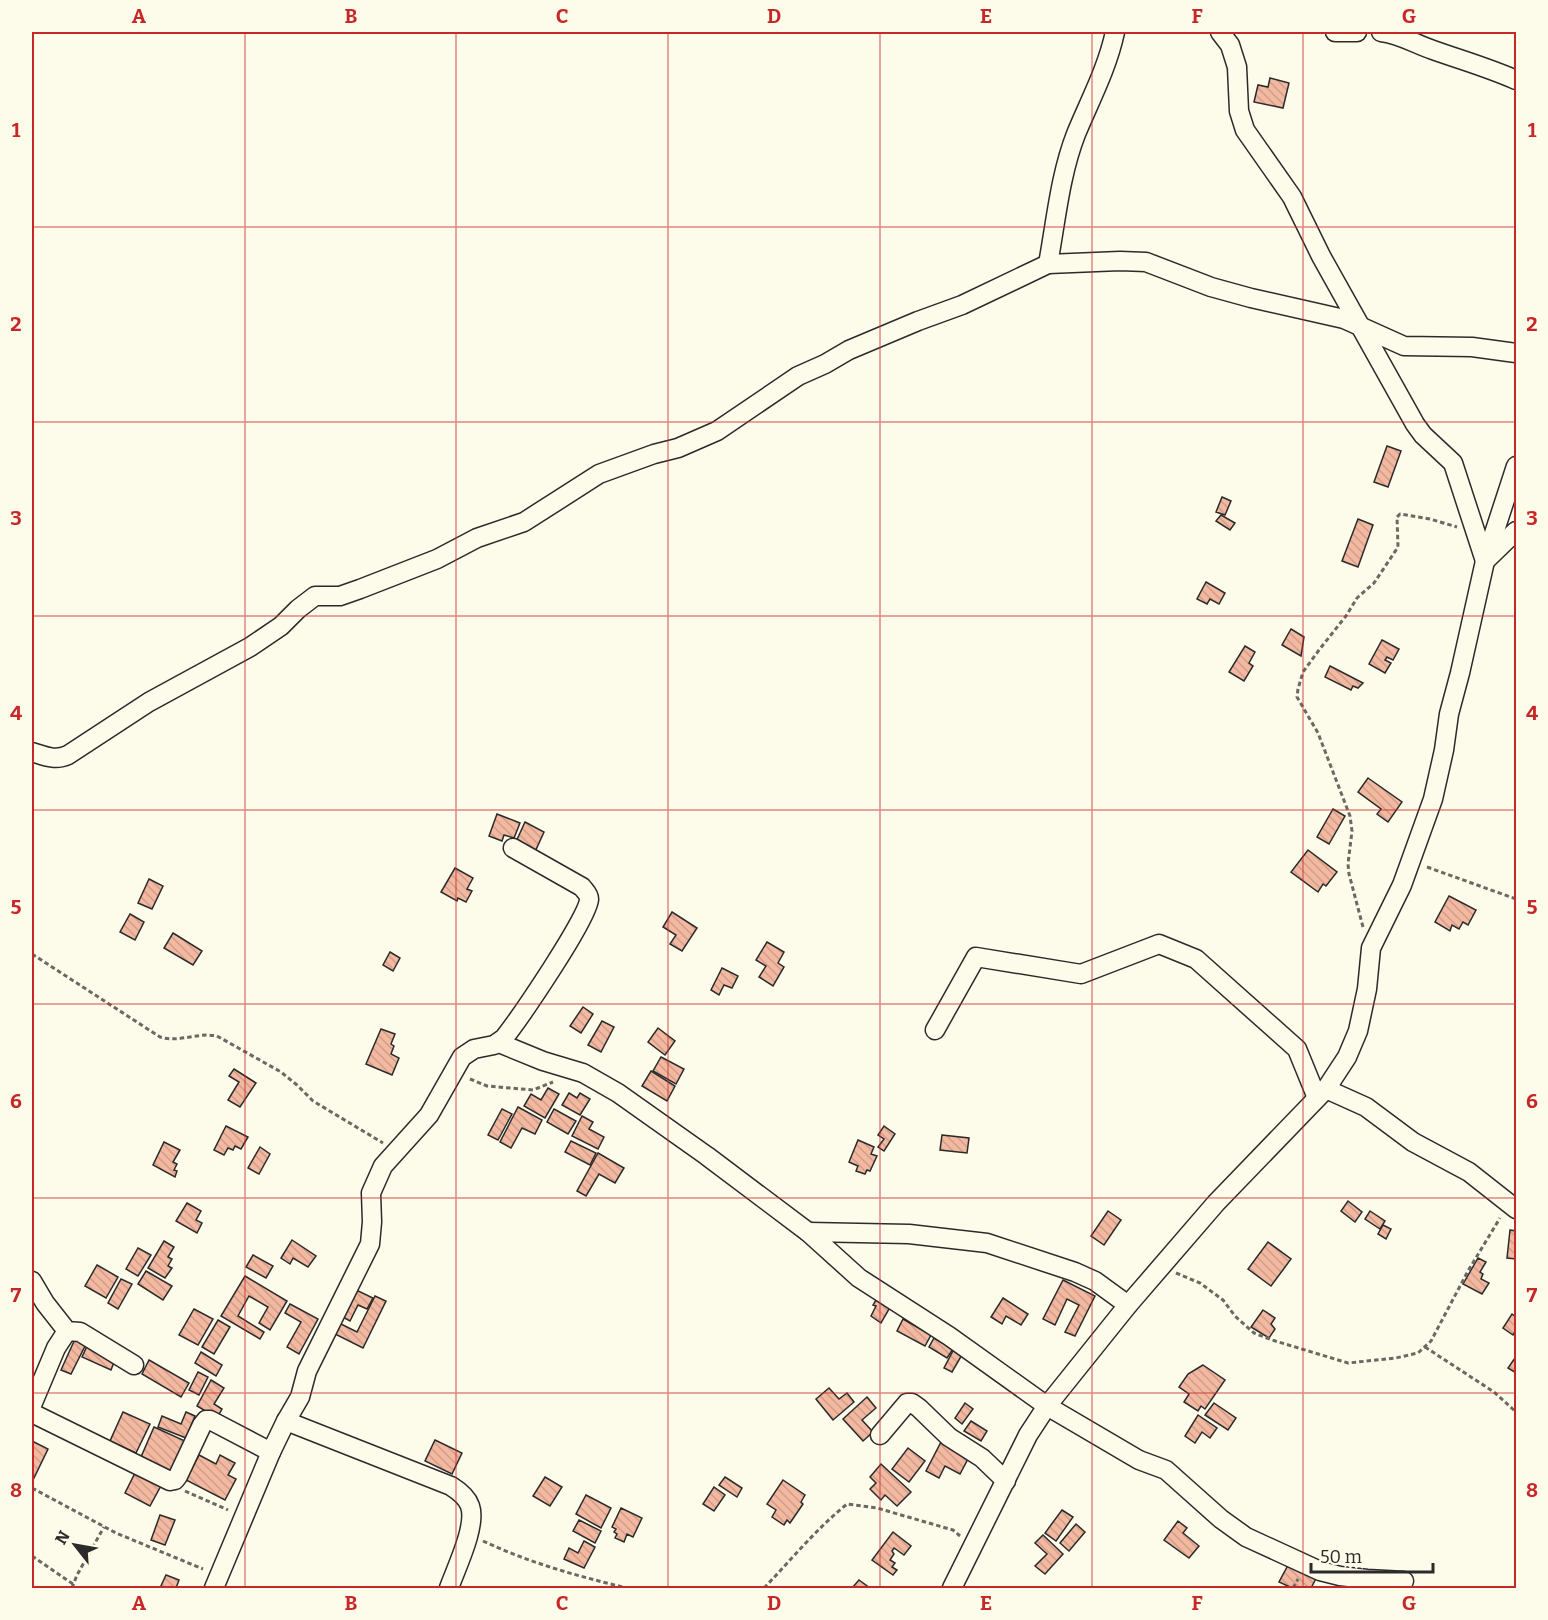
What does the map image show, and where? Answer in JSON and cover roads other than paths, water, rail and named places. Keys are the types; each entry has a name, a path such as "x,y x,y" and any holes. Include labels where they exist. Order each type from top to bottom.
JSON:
{"street":[{"path":"1048,264 1064,176 1076,135 1092,101 1115,32"},
{"path":"1220,32 1230,45 1238,67 1239,111 1245,130 1292,197 1321,256 1415,424 1423,435 1453,463 1485,561"},
{"path":"1335,32 1357,32"},
{"path":"1381,32 1402,36 1431,50 1492,69 1516,80"},
{"path":"32,752 60,759 149,702 250,647 281,626 315,596 339,596 360,589 437,559 477,538 524,522 599,474 654,454 678,448 717,431 798,376 849,350 963,305 1048,264 1146,262 1211,287 1344,319 1404,346 1472,347 1516,352"},
{"path":"952,1588 1029,1435 1047,1406 1128,1305 1216,1203 1321,1094 1347,1057 1358,1031 1367,989 1371,948 1402,885 1438,776 1449,714 1485,561 1516,466"},
{"path":"1485,561 1516,531"},
{"path":"216,1582 271,1452 300,1397 307,1371 370,1244 372,1187 383,1166 429,1115 459,1060 466,1052 499,1043 509,1032 571,938 587,909 588,894 582,887 513,848"},
{"path":"934,1030 976,957 1082,975 1158,944 1196,959 1297,1049 1321,1094 1366,1107 1413,1142 1469,1172 1513,1206"},
{"path":"499,1043 543,1061 583,1073 636,1105 808,1232 859,1278 949,1336 1047,1406 1139,1460 1166,1470 1230,1527 1267,1548 1318,1570 1340,1576 1404,1581"},
{"path":"808,1232 909,1234 987,1243 1075,1272 1095,1281 1128,1305"},
{"path":"32,1281 67,1332"},
{"path":"67,1332 80,1332 134,1365"},
{"path":"32,1405 56,1348 67,1332"},
{"path":"880,1435 907,1403 912,1403 949,1437 964,1449 982,1458 1006,1481"},
{"path":"32,1413 170,1481 174,1481 178,1476 206,1420 271,1452"},
{"path":"286,1421 451,1486 461,1493 470,1504 473,1519 449,1588"}]}
